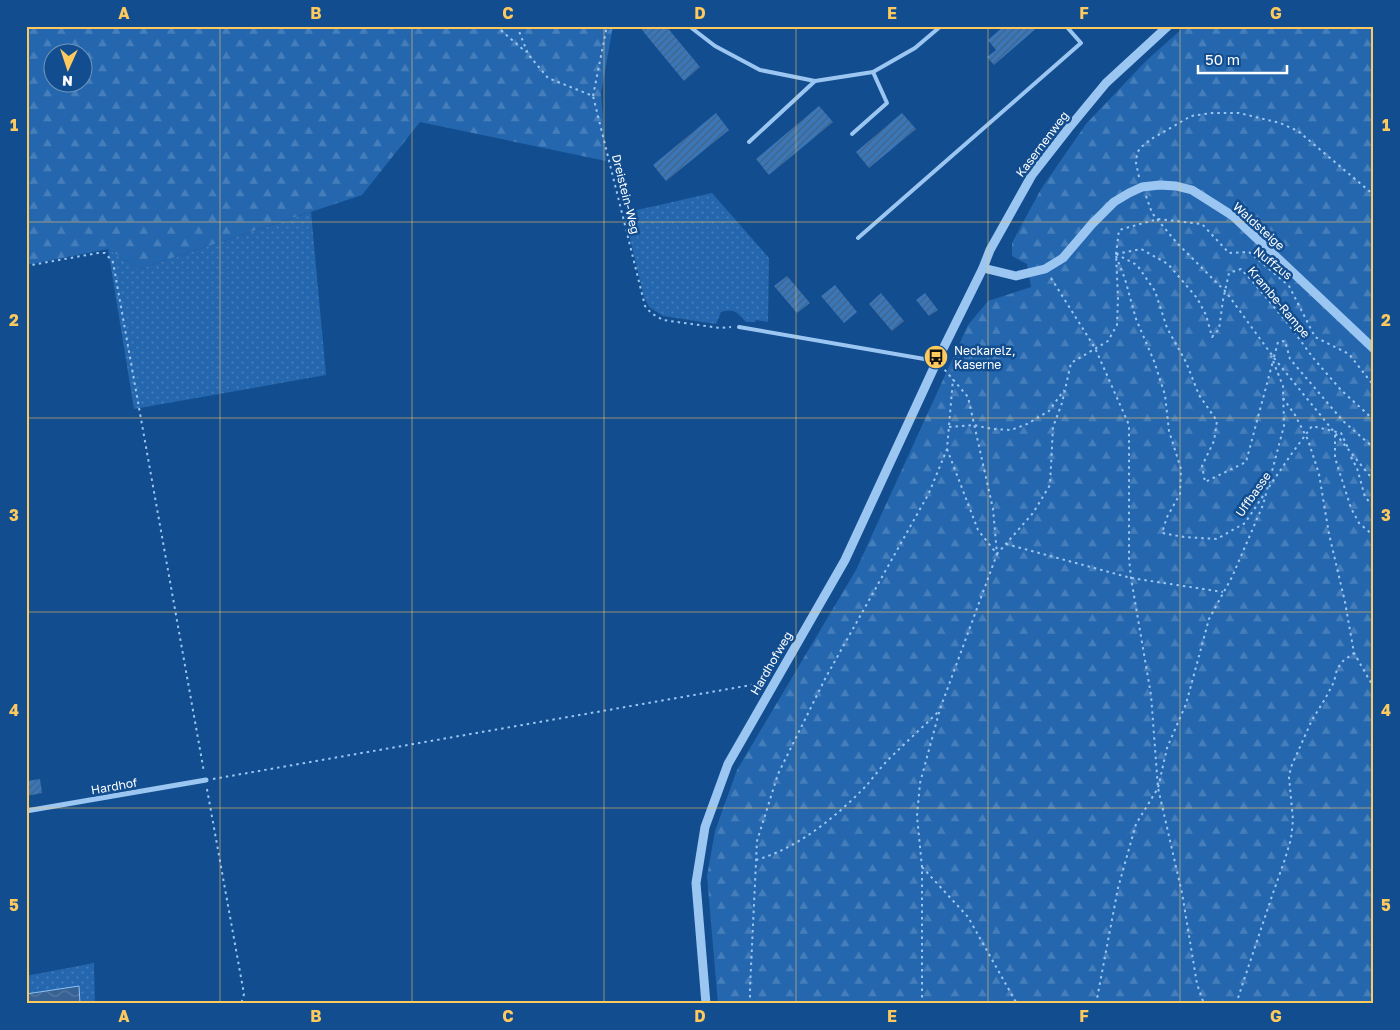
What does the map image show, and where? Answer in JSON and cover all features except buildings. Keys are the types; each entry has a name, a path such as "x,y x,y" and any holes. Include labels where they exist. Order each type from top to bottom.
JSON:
{"street":[{"name":"Kasernenweg","path":"939,357 990,250 1032,175 1106,83 1168,26"},
{"name":"Waldsteige","path":"983,268 1016,276 1045,269 1063,258 1114,202 1142,187 1176,186 1192,190 1233,216 1374,349"},
{"name":"Hardhofweg","path":"706,1004 696,883 705,827 728,764 845,560 939,357"},
{"name":"Hardhof","path":"26,811 206,780"}],"lane":[{"path":"689,26 715,46 760,70 815,81 873,72 915,48 941,26"},
{"path":"858,238 1081,43 1066,26"},
{"path":"852,134 887,103 873,72"},
{"path":"749,142 815,81"},
{"path":"739,327 939,357"}],"path":[{"path":"496,26 528,54 548,78 593,96 606,26"},
{"path":"516,26 528,54"},
{"name":"Dreistein-Weg","path":"593,96 645,306 651,313 663,320 720,328 739,327"},
{"path":"1374,195 1298,130 1280,123 1239,113 1212,113 1192,116 1153,138 1141,147 1136,158 1137,172 1152,212 1177,244 1225,291 1270,354 1374,481"},
{"name":"Nuffzus","path":"1116,254 1119,230 1158,219 1202,224 1230,252 1249,252 1289,286 1315,337 1349,354 1374,386"},
{"name":"Krambe-Rampe","path":"1116,254 1141,249 1168,264 1197,298 1206,315 1212,337 1219,329 1229,273 1241,269 1277,310 1314,359 1341,390 1374,420"},
{"path":"26,266 98,253 105,253 113,262 244,994 242,1004"},
{"path":"922,1004 922,866 917,816 920,783 940,710 997,554 1033,513 1050,485 1053,427 1062,403 1071,362 1108,341 1117,325 1116,254"},
{"path":"1116,254 1137,265 1155,291 1168,328 1186,362 1199,394 1217,421 1214,441 1202,466 1204,482 1246,462 1278,342 1285,341 1290,359 1343,421 1374,448"},
{"name":"Uffbasse","path":"1116,254 1136,319 1154,361 1165,395 1169,431 1181,469 1180,494 1167,518 1162,533 1217,540 1245,523 1306,435"},
{"path":"1045,269 1095,348 1129,425 1129,558 1151,695 1158,788 1182,893 1197,984 1204,1004"},
{"path":"1096,1004 1118,888 1136,824 1158,788 1167,748 1186,704 1209,619 1232,577 1263,505 1284,426 1283,386 1274,359"},
{"path":"750,1004 757,841 778,774 826,677 929,493 947,450 953,380 968,397 993,509 997,554"},
{"path":"949,427 974,425 1011,430 1027,424 1049,411 1065,389"},
{"path":"1283,398 1306,435 1319,474 1354,653 1374,688"},
{"path":"1306,435 1312,426 1341,433 1357,468 1365,497 1374,507"},
{"path":"1335,435 1335,458 1351,508 1359,523 1374,536"},
{"path":"947,450 978,530 997,554"},
{"path":"1006,544 1131,578 1223,592"},
{"path":"1236,1004 1286,859 1291,839 1293,820 1289,777 1290,767 1312,720 1334,682 1337,669 1343,661 1354,653"},
{"path":"206,780 757,684 770,689"},
{"path":"756,860 769,856 800,840 833,818 866,786 887,761 940,710"},
{"path":"922,866 968,917 1017,1004"}],"green space":[{"path":"26,26 613,26 601,93 606,161 420,122 362,195 139,269 108,249 26,265"},
{"path":"1185,26 1374,26 1374,1004 718,1004 707,876 715,831 737,770 856,570 968,325 988,301 1031,287 1027,264 1012,256 1012,243 1041,189 1086,124 1146,61"},
{"path":"712,193 769,258 768,322 756,320 755,322 746,322 738,313 729,310 721,312 716,324 663,316 649,307 644,297 624,213"},
{"path":"311,212 326,375 134,409 108,249 139,269"},
{"path":"94,963 95,1004 80,1004 79,986 26,994 26,976"}],"water":[{"path":"79,986 80,1004 26,1004 26,994"}],"place":[{"name":"Neckarelz, Kaserne","path":"936,357"}]}
